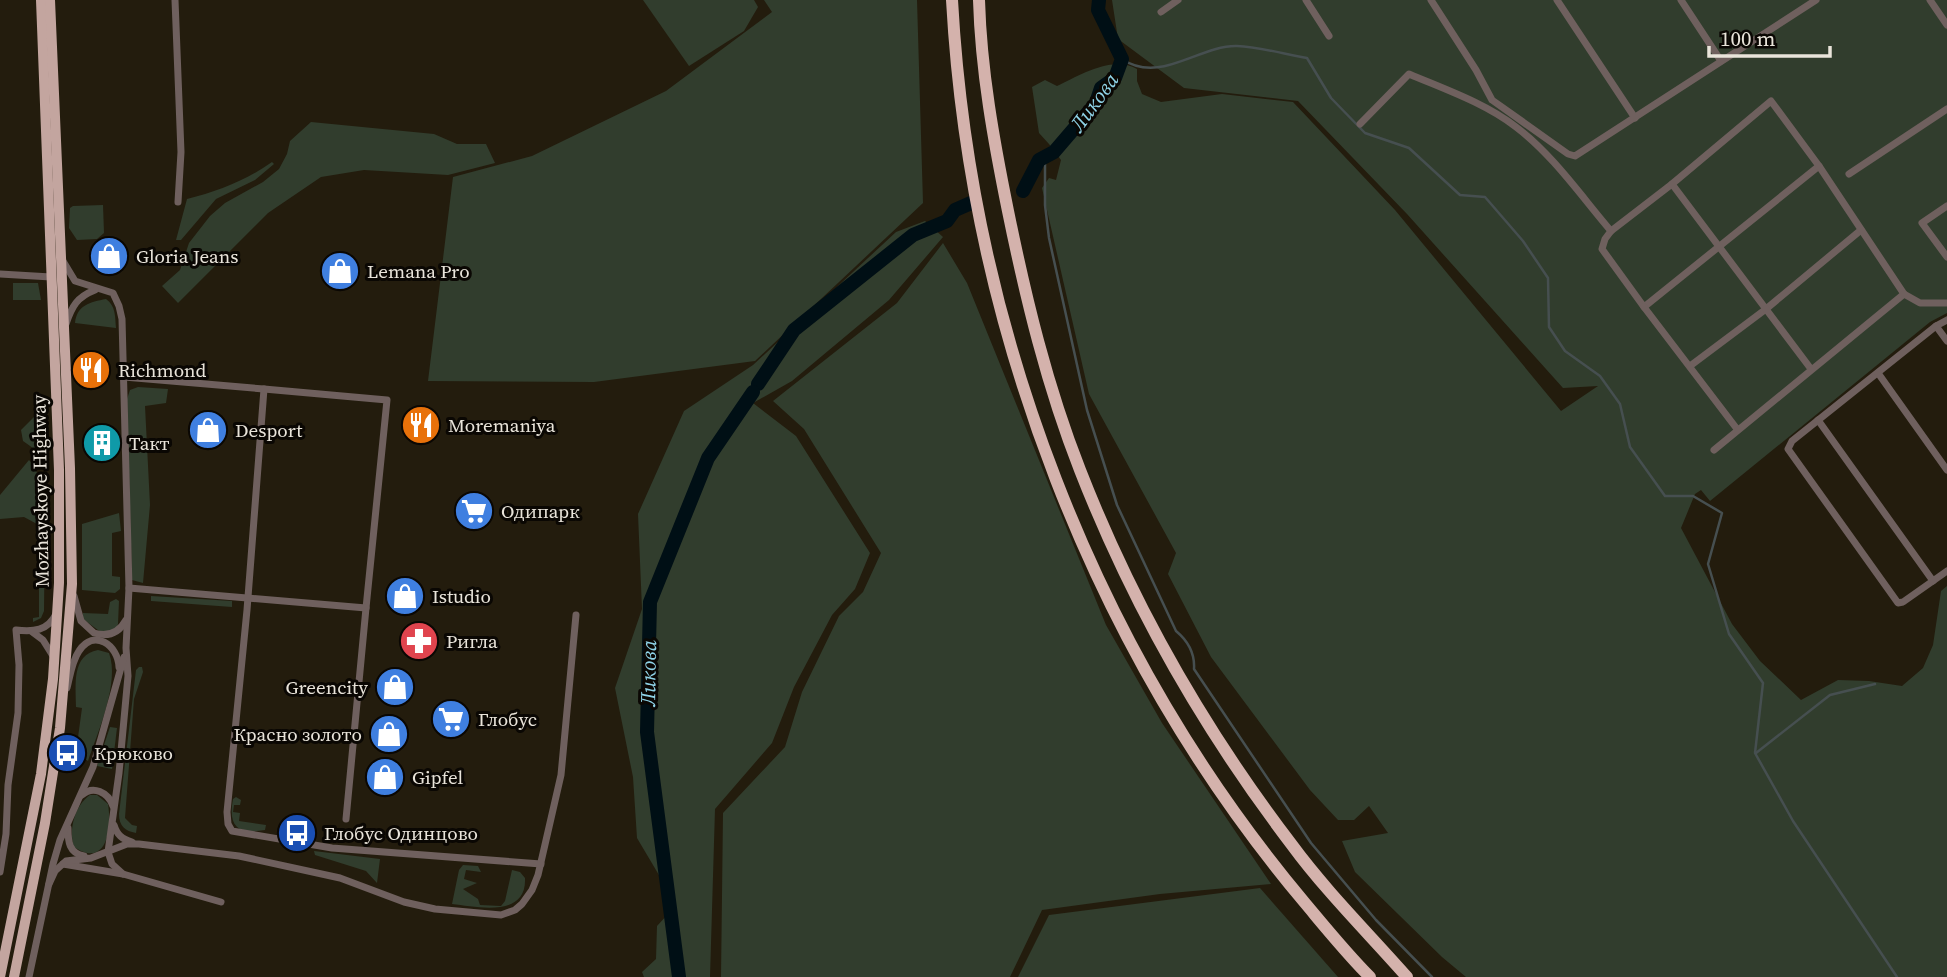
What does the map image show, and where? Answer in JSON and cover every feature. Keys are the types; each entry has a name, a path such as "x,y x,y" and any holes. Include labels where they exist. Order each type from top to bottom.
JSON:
{"highway":[{"path":"951,0 958,86 982,234 998,306 1017,371 1054,476 1103,587 1149,676 1199,760 1279,872 1370,977"},
{"path":"979,0 995,150 1026,299 1079,468 1126,576 1199,708 1261,803 1293,848 1407,977"}],"main road":[{"name":"Mozhayskoye Highway","path":"0,977 41,774 58,611 59,470 41,0"},
{"name":"Mozhayskoye Highway","path":"15,977 47,811 63,702 72,584 70,468 50,0"}],"street":[{"path":"175,0 181,152 178,202"},
{"path":"1161,12 1178,0"},
{"path":"1306,0 1329,36"},
{"path":"1431,0 1492,100 1568,154 1575,156 1810,1"},
{"path":"1557,0 1635,118"},
{"path":"1681,0 1721,61"},
{"path":"1930,0 1947,25"},
{"path":"1360,124 1409,74 1468,99 1515,126 1540,148 1611,231"},
{"path":"1737,429 1602,249 1611,231 1672,184 1770,101 1819,166 1905,294 1920,303 1947,303"},
{"path":"1849,174 1947,109"},
{"path":"1644,307 1819,166"},
{"path":"1672,184 1811,369"},
{"path":"1947,206 1922,223 1947,257"},
{"path":"1690,366 1766,309 1861,230"},
{"path":"60,254 75,281 96,290 113,293 122,319 129,588 127,695 108,852 112,864 124,874"},
{"path":"0,274 51,277"},
{"path":"63,332 74,303 96,290"},
{"path":"1714,450 1905,294"},
{"path":"1947,320 1789,444 1788,449 1897,602 1903,602 1947,571"},
{"path":"1936,326 1947,341"},
{"path":"1878,373 1947,470"},
{"path":"124,377 387,400 346,819"},
{"path":"264,388 248,597 227,811 228,824 232,831 332,848 541,863"},
{"path":"1818,421 1933,581"},
{"path":"72,584 80,621 88,630 99,635 112,634 122,627 128,616"},
{"path":"129,588 366,608"},
{"path":"0,872 19,701 16,630 31,631 46,627 58,611"},
{"path":"49,884 62,864 73,859 91,858 127,844 139,844 239,856 340,878 404,902 425,906 501,915 515,910 532,890 541,863 561,775 576,615"},
{"path":"31,631 43,640 54,660"},
{"path":"63,702 76,657 81,648 90,642 100,641 114,649 119,658 120,675"},
{"path":"29,977 57,852 93,767 126,648"},
{"path":"79,797 91,790 102,792 111,800 114,810"},
{"path":"113,820 116,832 121,837 139,844"},
{"path":"67,824 69,845 73,851 91,858"},
{"path":"62,864 124,874 221,902"}],"green space":[{"path":"643,0 754,0 758,7 744,31 689,66"},
{"path":"764,0 917,0 923,203 755,361 594,382 428,381 453,177 532,156 666,91 772,12"},
{"path":"1112,0 1947,0 1947,313 1930,322 1710,501 1701,490 1695,494 1681,528 1732,624 1760,661 1801,700 1838,680 1902,686 1923,668 1933,645 1941,591 1947,586 1947,977 1466,977 1355,872 1342,841 1388,833 1369,806 1354,820 1338,820 1310,790 1211,657 1168,574 1176,553 1089,394 1042,188 1049,178 1056,180 1061,160 1039,133 1032,87 1045,80 1057,86 1096,68 1117,64 1137,69 1137,81 1142,94 1161,102 1222,94 1293,102 1395,210 1561,411 1598,386 1563,388 1407,214 1298,101 1184,88 1118,39"},
{"path":"311,122 434,134 457,144 486,144 495,163 448,175 364,170 321,177 268,213 178,303 162,286 180,270 189,243 210,216 225,203 263,182 279,169 290,141"},
{"path":"272,162 274,164 255,180 216,199 181,240 176,240 187,199 231,185"},
{"path":"103,205 104,233 97,239 77,240 69,228 70,208"},
{"path":"925,221 943,237 889,300 792,381 753,403 796,436 870,553 855,589 832,615 794,687 772,743 715,809 710,977 644,977 642,972 656,959 657,926 668,914 669,892 637,838 633,777 615,688 642,609 638,514 684,411 753,365 896,232"},
{"path":"943,243 967,283 1106,625 1162,723 1271,884 1160,894 1042,910 1010,977 721,977 723,813 785,747 802,692 839,616 863,592 881,553 804,429 773,401 897,303"},
{"path":"13,283 38,283 41,300 13,300"},
{"path":"106,299 113,308 116,328 75,323 81,308"},
{"path":"138,387 168,389 166,403 145,406 150,505 143,583 132,580 127,399 130,390"},
{"path":"41,410 40,453 23,441 21,430"},
{"path":"29,460 39,480 40,520 37,524 24,517 0,519 0,495"},
{"path":"119,513 121,531 112,533 112,576 120,577 120,589 115,593 82,590 82,524"},
{"path":"45,522 44,611 41,618 33,622 33,618 39,617 39,527"},
{"path":"151,596 232,601 232,607 151,601"},
{"path":"116,599 119,601 115,631 102,633 83,619 83,613 108,614 110,602"},
{"path":"98,650 109,653 112,678 102,722 88,761 76,752 82,708 76,707 76,681 83,658"},
{"path":"142,667 143,672 134,699 125,818 137,826 136,833 123,827 119,814 136,670"},
{"path":"110,727 117,728 112,769 97,766"},
{"path":"90,795 97,795 108,804 109,814 105,843 94,853 74,847 72,840 74,818 80,805"},
{"path":"236,797 241,800 240,805 234,805 233,812 240,813 239,821 266,825 265,830 247,831 237,826 232,816 233,799"},
{"path":"314,851 380,859 377,883 366,871 315,855"},
{"path":"463,865 478,866 481,872 466,870 464,879 477,883 463,889 478,899 480,905 501,906 505,901 512,870 520,872 525,878 524,891 510,905 499,907 452,904 459,870"},
{"path":"1260,888 1338,977 1018,977 1049,915"}],"waterway":[{"name":"Ликова","path":"1023,191 1039,160 1054,152 1096,103 1101,88 1115,78 1122,59 1098,10 1099,0"},
{"path":"1122,59 1136,66 1151,68 1180,62 1223,47 1237,46 1307,58 1331,98 1365,133 1409,148 1460,195 1485,197 1523,241 1548,278 1549,327 1565,351 1600,376 1620,404 1630,447 1665,496 1693,496 1722,513 1708,564 1729,634 1763,683 1755,753 1793,821 1897,977"},
{"path":"1045,156 1045,205 1049,238 1087,410 1117,505 1176,631 1190,648 1194,669 1311,843 1376,920 1432,977"},
{"name":"Ликова","path":"758,384 794,330 913,235 947,221 955,210 971,203"},
{"name":"Ликова","path":"679,977 647,732 650,602 708,458 753,392"},
{"path":"1756,753 1830,695 1875,684"}],"place":[{"name":"Gloria Jeans","path":"109,256"},
{"name":"Lemana Pro","path":"340,271"},
{"name":"Richmond","path":"91,370"},
{"name":"Moremaniya","path":"421,425"},
{"name":"Desport","path":"208,430"},
{"name":"Такт","path":"102,443"},
{"name":"Одипарк","path":"474,511"},
{"name":"Istudio","path":"405,596"},
{"name":"Ригла","path":"419,641"},
{"name":"Greencity","path":"395,687"},
{"name":"Глобус","path":"451,719"},
{"name":"Красно золото","path":"389,734"},
{"name":"Крюково","path":"67,753"},
{"name":"Gipfel","path":"385,777"},
{"name":"Глобус Одинцово","path":"297,833"}]}
